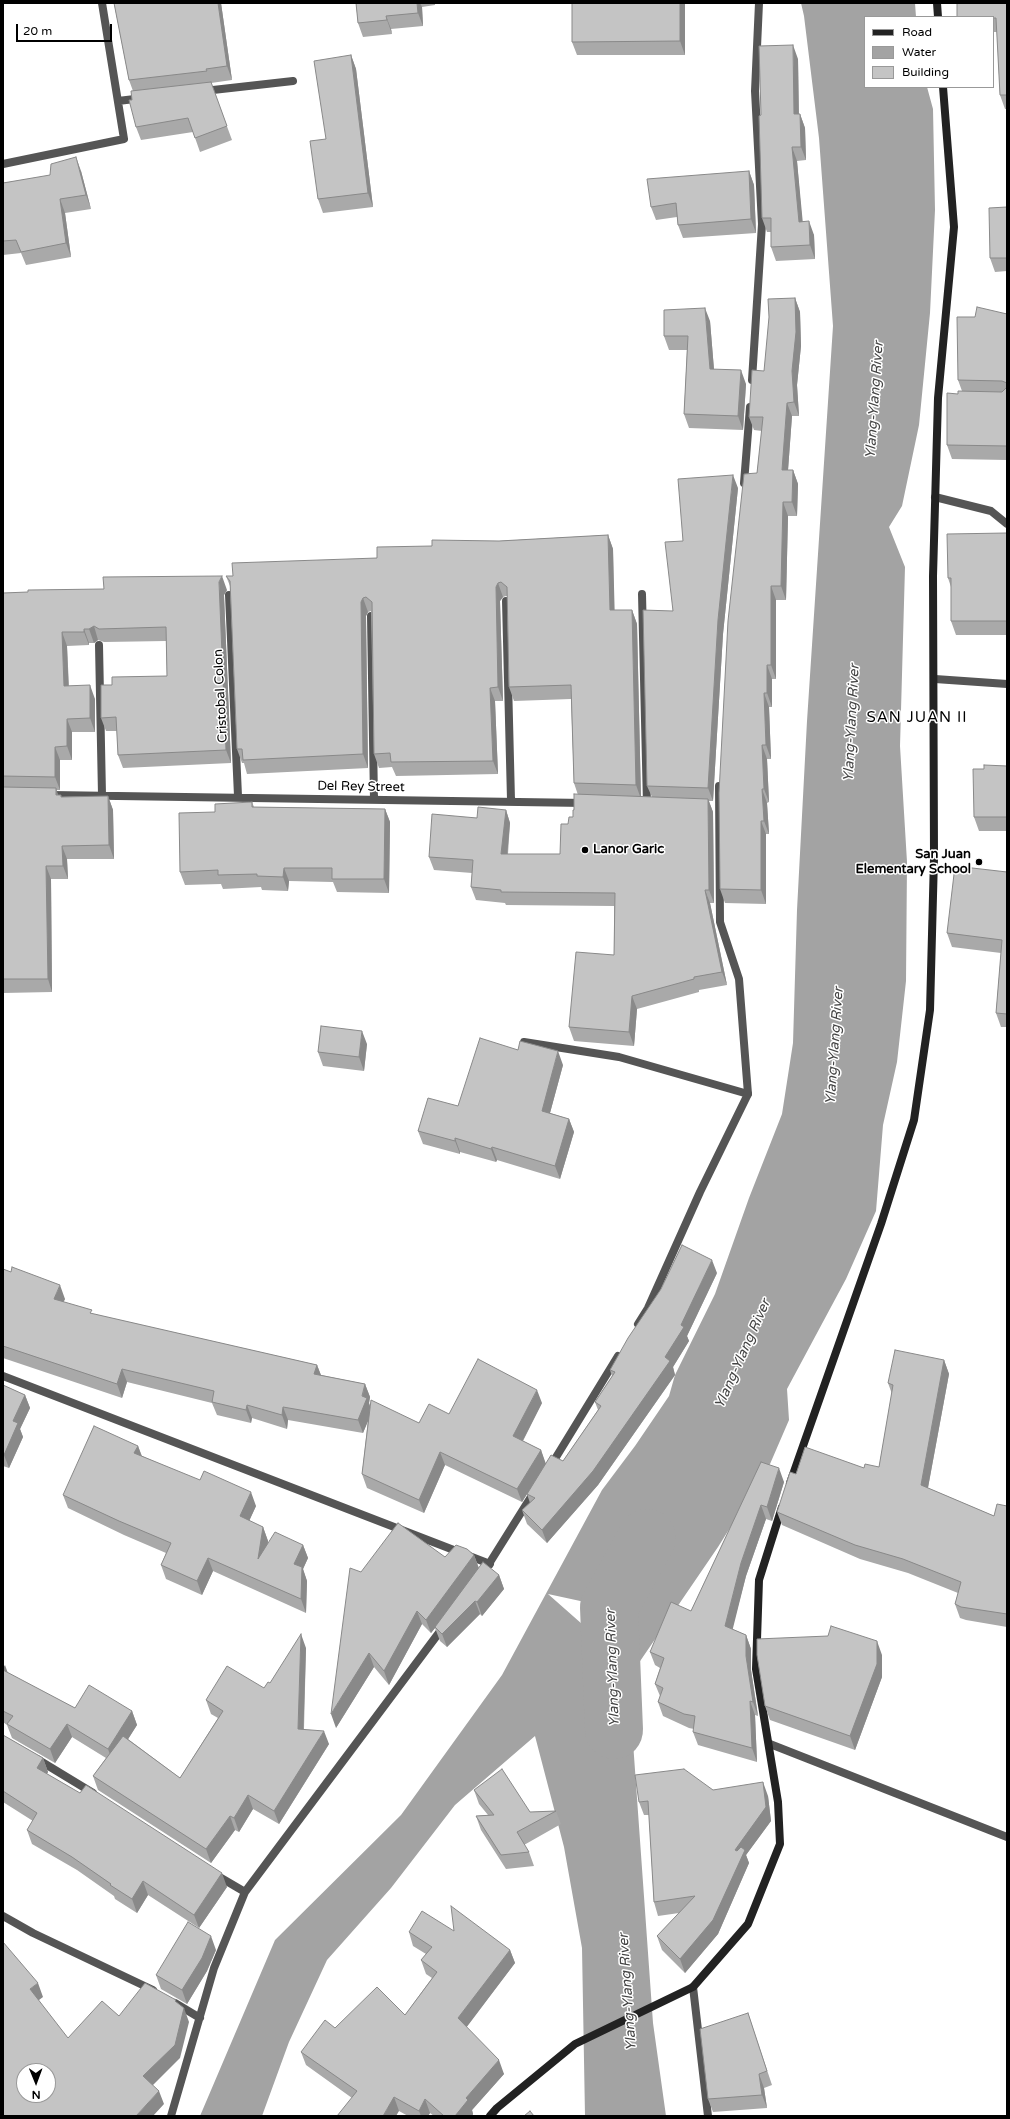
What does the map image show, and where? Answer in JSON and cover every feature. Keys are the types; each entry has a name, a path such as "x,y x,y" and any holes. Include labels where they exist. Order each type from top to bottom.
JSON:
{"street":[{"path":"3,164 124,139 102,3"},
{"path":"744,488 752,390 762,224 755,91 759,3"},
{"path":"937,3 938,16"},
{"path":"194,92 293,81"},
{"path":"490,2116 497,2108 575,2044 693,1987 748,1924 780,1844 778,1802 770,1744 756,1670 759,1580 785,1497 881,1224 914,1120 930,1010 935,679 933,576 935,497 954,227 943,88"},
{"path":"118,101 149,98"},
{"path":"935,497 991,511 1007,524"},
{"path":"642,594 647,805"},
{"name":"Cristobal Colon","path":"229,595 238,796"},
{"path":"506,601 510,800"},
{"path":"371,616 374,800"},
{"path":"99,645 102,795"},
{"path":"935,679 1007,684"},
{"path":"631,1335 648,1308 700,1192 748,1094 739,979 720,922 715,807 720,776"},
{"name":"Del Rey Street","path":"41,795 238,796 374,800 510,800 594,803"},
{"path":"524,1042 619,1057 748,1094"},
{"path":"476,1582 490,1564 623,1348"},
{"path":"3,1376 490,1564"},
{"path":"171,2116 214,1968 245,1892 448,1620"},
{"path":"770,1744 1007,1837"},
{"path":"30,1754 102,1799"},
{"path":"212,1872 245,1892"},
{"path":"3,1916 33,1934 142,1984 200,2018"},
{"path":"693,1987 708,2116"}],"water":[{"path":"801,3 915,3 916,16 864,16 864,88 927,88 933,109 935,210 930,313 919,425 902,506 889,527 905,567 900,746 907,862 906,981 897,1062 883,1125 876,1211 846,1279 787,1389 789,1420 770,1464 718,1547 634,1670 633,1742 653,2023 666,2116 585,2116 582,1948 564,1847 535,1736 455,1805 391,1888 327,1960 289,2042 262,2116 200,2116 275,1940 401,1815 502,1675 602,1490 635,1446 669,1396 675,1375 715,1294 749,1198 782,1114 793,1043 797,910 807,721 833,326 819,138 804,16","holes":["548,1594 608,1607 633,1669"]}],"building":[{"path":"114,3 218,3 227,66 206,69 207,71 129,80"},
{"path":"356,3 417,3 418,13 386,16 387,20 358,23"},
{"path":"572,3 680,3 680,41 572,42"},
{"path":"957,3 1007,3 1007,95 1000,95 996,18 994,18 994,16 957,16"},
{"path":"793,45 794,114 800,114 801,147 792,147 799,222 809,221 810,245 771,247 771,218 762,218 759,116 761,115 759,46"},
{"path":"351,55 368,193 318,199 310,141 326,139 314,61"},
{"path":"211,82 227,126 195,138 188,118 136,127 129,100 132,100 131,91"},
{"path":"76,157 86,195 60,199 66,243 21,252 16,240 3,241 3,183 50,175 51,164"},
{"path":"749,171 751,219 678,225 676,203 651,207 647,179"},
{"path":"1007,207 1007,258 990,258 989,208"},
{"path":"795,298 796,332 792,371 794,402 787,403 782,470 793,470 792,502 783,502 781,586 771,586 771,665 767,665 767,693 764,693 766,745 762,745 764,821 761,821 761,890 720,889 719,793 728,621 744,474 757,473 763,417 749,417 752,370 764,371 769,317 768,299"},
{"path":"977,307 1007,314 1007,383 1002,381 958,380 957,317 975,317"},
{"path":"705,308 710,369 741,370 738,416 684,414 688,336 664,336 664,310"},
{"path":"1007,387 1007,446 947,445 947,393 958,394 958,391 1002,392"},
{"path":"733,475 718,620 708,788 647,786 643,610 673,611 665,542 683,541 678,479"},
{"path":"1007,533 1007,621 951,621 951,578 948,578 947,534"},
{"path":"608,535 610,610 632,610 636,785 574,783 571,685 509,687 507,587 501,582 498,583 496,587 498,687 490,688 493,761 391,762 390,753 374,754 372,602 366,597 363,598 361,602 363,754 243,760 242,749 237,749 230,581 226,576 233,576 232,563 377,558 377,547 432,546 432,540 499,541"},
{"path":"222,576 219,582 226,750 118,755 116,717 101,718 101,685 112,685 112,677 167,676 166,627 99,629 94,626 89,629 84,629 84,632 62,632 64,686 90,685 90,718 67,719 67,746 55,747 55,777 3,776 3,593 28,592 28,590 104,589 103,577"},
{"path":"984,765 1007,766 1007,817 974,817 973,769 984,769"},
{"path":"3,787 56,788 56,795 61,795 61,797 108,796 109,845 62,846 63,866 46,866 48,979 3,979"},
{"path":"574,794 708,799 709,890 705,890 722,972 694,977 694,979 632,996 629,1032 569,1027 576,952 614,955 615,893 501,892 501,890 471,887 473,860 429,857 432,814 477,818 478,807 506,810 501,854 560,854 561,824 568,824 569,817 573,817"},
{"path":"252,802 252,807 385,809 384,879 332,879 332,868 284,868 283,877 257,876 257,874 218,875 218,870 180,872 179,813 215,812 215,804"},
{"path":"955,866 1007,872 1007,1014 996,1013 1002,940 947,933"},
{"path":"321,1026 362,1031 359,1057 318,1052"},
{"path":"480,1038 518,1050 520,1041 558,1051 542,1111 569,1119 555,1166 492,1147 491,1149 455,1138 455,1141 418,1131 428,1098 458,1106"},
{"path":"682,1245 712,1260 681,1325 684,1327 665,1357 670,1361 593,1471 542,1530 522,1510 535,1498 527,1494 551,1455 563,1461 601,1406 595,1402 615,1372 610,1370 628,1338 661,1289"},
{"path":"12,1267 60,1285 54,1299 92,1310 90,1313 317,1365 314,1374 365,1384 362,1396 367,1398 358,1420 283,1407 282,1415 247,1405 246,1410 212,1402 214,1391 122,1369 117,1384 3,1346 3,1269 11,1272"},
{"path":"895,1350 944,1360 921,1485 994,1516 997,1504 1007,1506 1007,1614 961,1607 955,1604 961,1582 903,1559 855,1545 777,1512 790,1472 796,1474 805,1447 864,1468 865,1464 879,1467 893,1385 888,1383"},
{"path":"478,1359 537,1390 513,1436 541,1450 517,1489 440,1452 419,1500 362,1474 371,1400 419,1423 429,1404 449,1414"},
{"path":"3,1385 25,1395 13,1421 18,1423 4,1455 3,1454"},
{"path":"94,1426 138,1446 134,1453 200,1480 204,1471 251,1492 240,1516 263,1527 258,1559 275,1532 303,1545 294,1564 302,1567 301,1599 208,1558 197,1581 161,1565 171,1543 63,1495"},
{"path":"761,1462 779,1468 767,1507 761,1505 741,1563 725,1626 746,1635 746,1656 753,1702 750,1701 752,1748 693,1732 695,1716 684,1714 658,1702 663,1688 655,1684 664,1658 650,1652 671,1602 691,1611"},
{"path":"398,1523 445,1557 456,1545 467,1549 474,1555 426,1620 417,1611 384,1671 369,1653 331,1714 350,1568 361,1572"},
{"path":"483,1562 499,1575 477,1602 475,1601 442,1634 435,1627"},
{"path":"831,1626 877,1641 877,1664 850,1736 765,1706 757,1655 757,1639 828,1636"},
{"path":"301,1634 298,1729 324,1731 274,1811 248,1795 234,1818 230,1816 206,1849 93,1776 123,1736 180,1778 223,1711 206,1700 227,1666 264,1688 268,1682 270,1683"},
{"path":"3,1670 75,1708 89,1685 132,1711 108,1749 67,1724 50,1749 7,1724 13,1716 3,1711"},
{"path":"3,1735 43,1758 37,1768 80,1793 86,1785 222,1873 194,1915 143,1881 132,1899 72,1857 27,1830 37,1813 3,1791"},
{"path":"502,1769 530,1812 556,1811 517,1832 529,1852 501,1855 476,1816 494,1815 474,1790"},
{"path":"684,1769 713,1790 763,1782 766,1807 735,1850 737,1851 741,1847 745,1850 713,1920 680,1959 657,1936 695,1896 654,1902 648,1801 639,1802 635,1775"},
{"path":"451,1906 510,1950 458,2018 499,2060 466,2098 468,2100 455,2116 444,2116 425,2099 419,2111 394,2097 383,2116 337,2116 357,2091 301,2052 325,2020 335,2028 377,1987 405,2015 437,1972 421,1960 432,1947 409,1932 422,1911 454,1931"},
{"path":"188,1922 211,1936 202,1958 182,1990 156,1975"},
{"path":"3,1942 38,1983 30,1989 68,2038 102,2001 119,2016 145,1983 176,2000 175,2001 184,2008 175,2045 143,2076 159,2091 136,2116 3,2116"},
{"path":"748,2013 767,2071 759,2074 762,2095 708,2099 700,2029"},
{"path":"530,2111 534,2116 524,2116"}],"waterway":[{"name":"Ylang-Ylang River","path":"614,1730 609,1607 647,1538"}],"place":[{"name":"Lanor Garic","path":"585,850"},
{"name":"San Juan Elementary School","path":"979,862"}],"district":[{"name":"SAN JUAN II","path":"917,718"}]}
